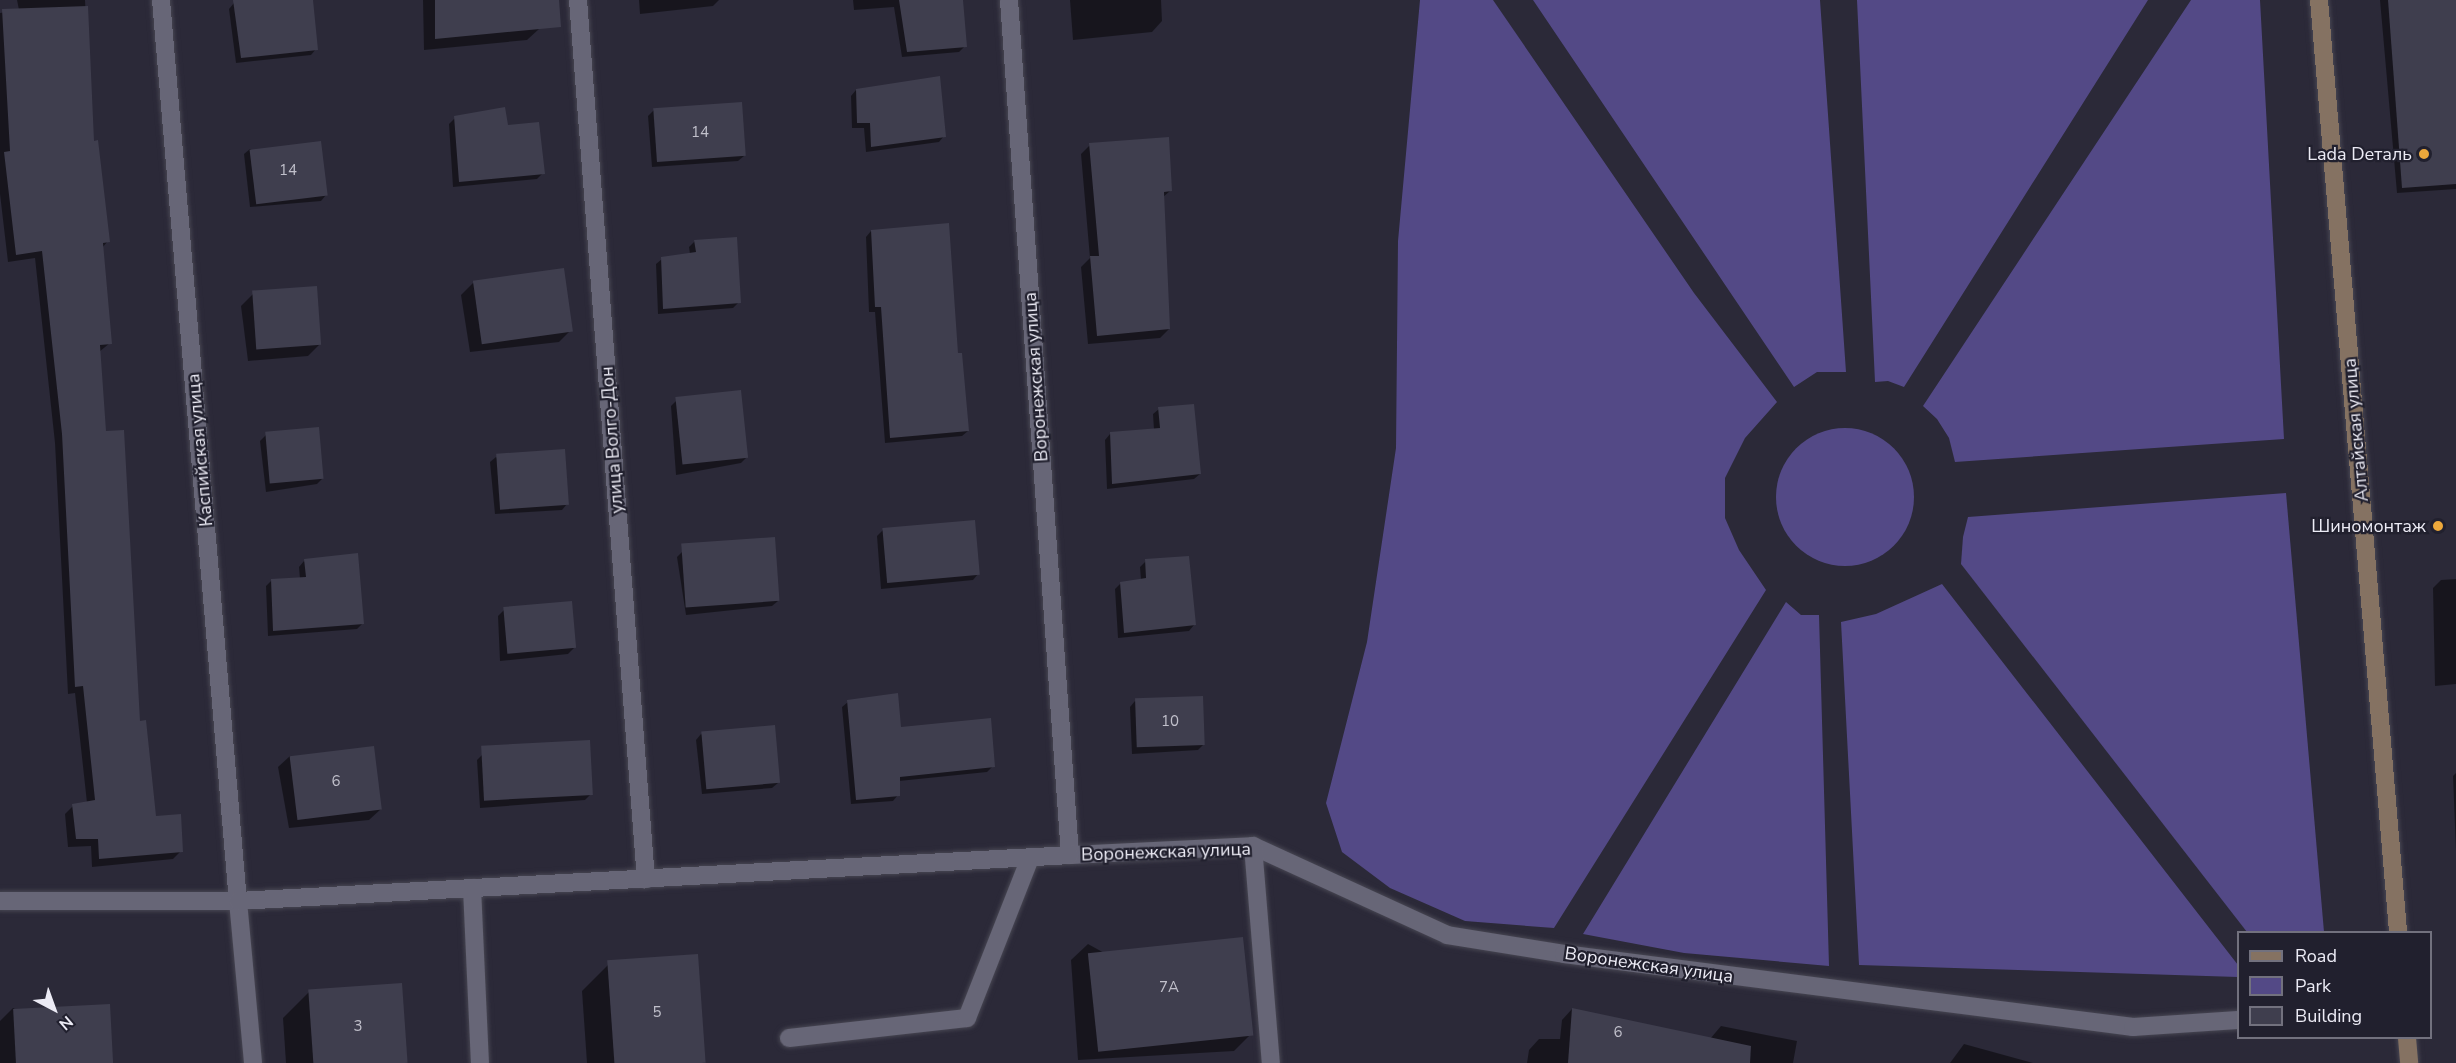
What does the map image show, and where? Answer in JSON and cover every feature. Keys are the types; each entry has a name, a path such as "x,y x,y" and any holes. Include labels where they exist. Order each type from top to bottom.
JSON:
{"street":[{"name":"Каспийская улица","path":"161,0 252,1063"},
{"name":"улица Волго-Дон","path":"578,0 646,879"},
{"name":"Воронежская улица","path":"1009,0 1070,855 1253,846 1447,935 1564,954 2133,1028 2237,1020"},
{"name":"Алтайская улица","path":"2319,0 2398,931"},
{"path":"1253,846 1270,1063"},
{"path":"0,901 238,901 1070,855"},
{"path":"789,1038 967,1018 1030,858"},
{"path":"472,888 480,1063"},
{"path":"2407,1039 2409,1063"}],"green space":[{"path":"1420,0 1493,0 1694,293 1777,402 1745,438 1725,478 1725,518 1739,550 1766,590 1554,928 1465,921 1390,888 1342,852 1326,803 1367,642 1396,448 1398,241"},
{"path":"1533,0 1820,0 1846,372 1817,372 1794,387"},
{"path":"1857,0 2148,0 1904,387 1888,381 1875,382"},
{"path":"2191,0 2260,0 2284,439 1955,462 1949,438 1937,419 1923,406"},
{"path":"1845,428 1871,433 1894,448 1909,471 1914,497 1909,523 1894,546 1871,561 1845,566 1819,561 1796,546 1781,523 1776,497 1781,471 1796,448 1819,433"},
{"path":"2286,493 2324,931 2246,931 1961,564 1963,537 1968,517"},
{"path":"1942,584 2237,964 2237,977 1859,965 1841,622 1876,614"},
{"path":"1786,602 1801,615 1819,615 1829,966 1684,953 1583,934"}],"building":[{"path":"233,0 313,0 318,50 241,58"},
{"path":"435,0 559,0 561,27 435,39"},
{"path":"899,0 963,0 967,47 907,52"},
{"path":"2388,0 2456,0 2456,184 2402,188"},
{"path":"88,6 94,141 98,140 110,242 103,243 112,344 100,345 106,431 124,430 140,721 146,720 156,816 181,814 183,852 99,859 98,839 76,839 72,804 95,800 83,686 75,687 62,434 42,251 16,255 4,152 10,151 2,9"},
{"path":"940,76 946,137 871,147 870,123 857,123 856,89"},
{"path":"742,102 746,156 657,162 653,108"},
{"path":"505,107 508,125 539,122 545,174 459,182 454,116"},
{"path":"1169,137 1172,191 1164,192 1170,329 1097,336 1090,256 1099,256 1089,143"},
{"path":"321,141 328,196 256,204 250,150"},
{"path":"949,223 958,353 962,353 969,431 890,438 881,307 875,307 871,230"},
{"path":"737,237 741,303 663,309 661,257 696,252 694,240"},
{"path":"564,268 573,331 482,344 473,281"},
{"path":"317,286 321,345 256,349 252,291"},
{"path":"741,390 748,458 682,465 675,397"},
{"path":"1194,404 1201,474 1112,484 1110,432 1160,428 1158,407"},
{"path":"319,427 324,479 270,484 265,432"},
{"path":"565,449 569,505 500,510 496,454"},
{"path":"975,520 980,575 887,583 882,528"},
{"path":"775,537 779,601 686,607 681,544"},
{"path":"358,553 364,624 273,631 271,579 306,577 304,559"},
{"path":"1189,556 1196,625 1124,633 1120,582 1146,578 1145,559"},
{"path":"572,601 576,648 507,654 503,607"},
{"path":"898,693 901,727 991,718 995,767 900,777 900,796 856,800 847,700"},
{"path":"1203,696 1205,745 1137,747 1135,698"},
{"path":"775,725 780,783 706,789 701,731"},
{"path":"590,740 593,795 484,801 481,746"},
{"path":"374,746 382,810 297,820 290,756"},
{"path":"1243,937 1253,1035 1098,1052 1088,953"},
{"path":"698,954 706,1063 614,1063 607,960"},
{"path":"402,983 408,1063 313,1063 308,990"},
{"path":"110,1004 113,1063 16,1063 13,1009"},
{"path":"1572,1008 1751,1046 1750,1063 1568,1063"}],"place":[{"name":"Lada Dеталь","path":"2424,154"},
{"name":"Шиномонтаж","path":"2438,526"}]}
